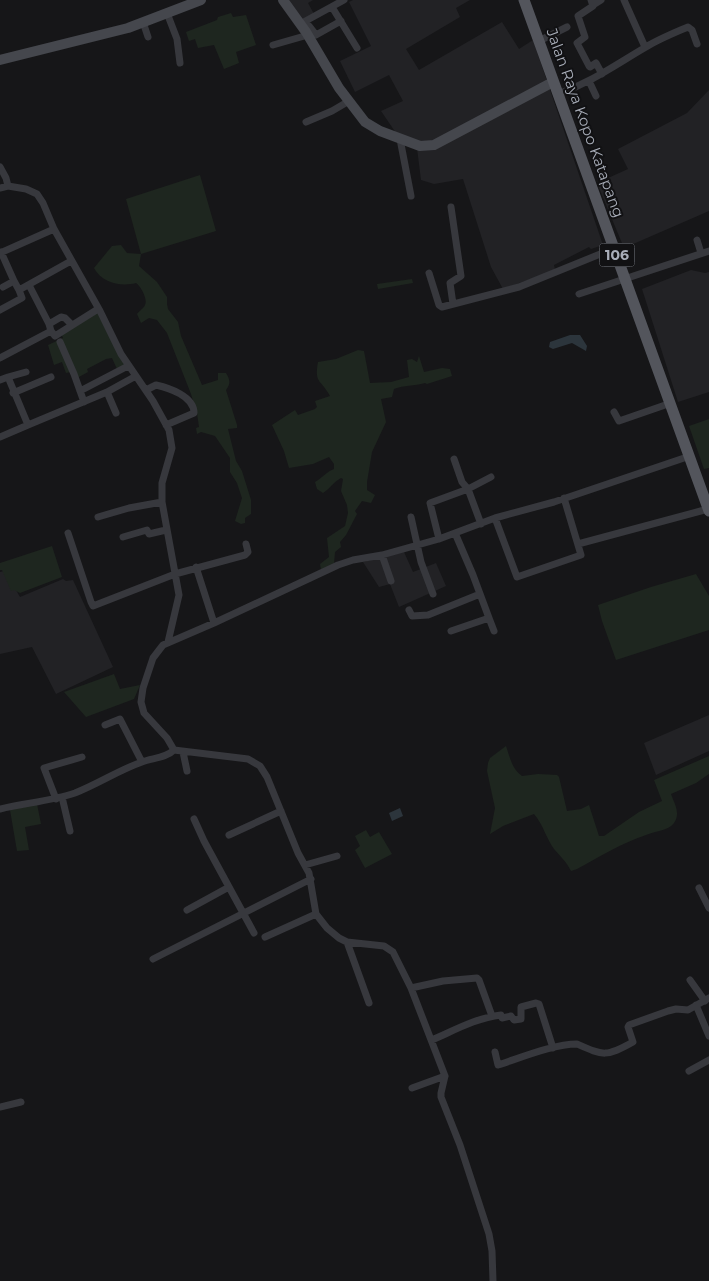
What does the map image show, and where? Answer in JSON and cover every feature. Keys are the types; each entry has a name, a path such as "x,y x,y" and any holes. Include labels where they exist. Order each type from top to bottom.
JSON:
{"main road":[{"name":"Jalan Raya Kopo Katapang","path":"524,0 690,456 706,489 709,510"}],"street":[{"path":"0,60 119,30 201,0"},
{"path":"283,0 306,28 339,88 369,125 400,139 424,146 434,144 553,82"},
{"path":"273,45 306,28 344,0"},
{"path":"601,0 592,2 578,16 585,38 577,43 589,66 596,64 602,74"},
{"path":"624,0 645,47"},
{"path":"332,7 357,48"},
{"path":"167,13 177,39 180,62"},
{"path":"306,28 316,35 341,21"},
{"path":"144,22 148,36"},
{"path":"539,41 567,27"},
{"path":"558,94 589,82 645,47 688,27 692,30 697,44"},
{"path":"589,82 596,96"},
{"path":"306,122 332,111 349,101"},
{"path":"400,139 411,196"},
{"path":"0,167 8,186"},
{"path":"0,188 8,186 26,189 36,194 43,203 54,229 128,366 146,390 169,430 172,448 162,483 162,502 179,595 168,642"},
{"path":"451,208 461,276 450,283 453,304"},
{"path":"0,310 22,298 0,252 54,229"},
{"path":"697,240 701,253"},
{"path":"429,273 439,305 442,306 519,287 615,248"},
{"path":"579,294 709,251"},
{"path":"19,290 71,261"},
{"path":"4,287 14,281"},
{"path":"28,286 55,336 98,309"},
{"path":"0,358 50,328 61,317 65,318 72,325"},
{"path":"60,342 84,402"},
{"path":"80,391 128,366"},
{"path":"0,380 26,372"},
{"path":"0,437 107,392 136,376"},
{"path":"8,377 28,425"},
{"path":"14,394 51,377"},
{"path":"146,390 156,385 166,388 181,394 193,406 194,413 166,424"},
{"path":"107,392 116,413"},
{"path":"614,412 619,421 671,403"},
{"path":"493,1281 490,1234 460,1145 441,1098 445,1076 411,988 393,952 384,946 347,942 332,933 316,914 310,879 305,865 264,772 252,760 174,750 167,738 144,713 141,702 143,688 153,658 158,649 168,642 214,623 273,594 346,562 382,556 439,539 495,518 564,498 690,456"},
{"path":"454,458 462,482 468,489 481,524"},
{"path":"439,539 430,503 468,489 491,477"},
{"path":"495,518 516,577 581,555 564,498"},
{"path":"98,516 162,502"},
{"path":"578,544 668,519 709,510"},
{"path":"411,517 421,562 433,594"},
{"path":"123,537 147,530 149,534 166,530"},
{"path":"68,532 90,602 93,606 175,574 245,555 248,552 246,544"},
{"path":"455,534 494,631"},
{"path":"382,556 391,581"},
{"path":"196,567 214,623"},
{"path":"409,610 412,616 424,616 480,594"},
{"path":"451,631 489,618"},
{"path":"105,725 120,719 142,762"},
{"path":"0,809 59,798 92,786 142,762 161,757 174,750"},
{"path":"183,752 187,771"},
{"path":"70,831 59,798 44,768 82,757"},
{"path":"228,835 281,811"},
{"path":"194,819 254,933"},
{"path":"305,865 337,856"},
{"path":"153,959 310,879"},
{"path":"187,910 229,887"},
{"path":"700,888 709,908"},
{"path":"265,937 316,914"},
{"path":"347,942 369,1003"},
{"path":"411,988 443,981 477,978 492,1016"},
{"path":"495,1052 498,1065 553,1048 577,1044 600,1054 608,1054 633,1042 629,1025 668,1011 676,1009 688,1010 707,999 690,980"},
{"path":"432,1040 462,1026 492,1016 500,1015 502,1018 511,1016 514,1020 521,1019 521,1007 538,1003 553,1048"},
{"path":"696,1005 709,1036"},
{"path":"689,1071 709,1060"},
{"path":"412,1088 445,1076"},
{"path":"0,1107 21,1102"}],"shaded area":[{"path":"288,0 313,0 308,3 314,14 302,21"},
{"path":"353,0 470,0 456,8 460,17 406,49 419,70 502,22 519,49 533,40 603,245 591,249 589,247 554,265 555,270 503,289 491,267 463,179 434,184 421,180 416,140 396,133 381,111 403,101 389,75 355,92 340,61 371,46 349,2"},
{"path":"231,13 233,17 246,15 256,45 236,52 239,63 224,69 214,45 198,48 195,39 189,41 186,32"},
{"path":"709,90 709,211 624,248 597,183 628,169 618,149 687,113"},
{"path":"200,175 216,231 141,254 126,199"},
{"path":"121,245 127,253 141,254 139,266 157,282 167,297 168,309 178,322 181,336 202,385 218,380 218,373 226,373 228,378 229,383 226,390 237,428 228,429 236,461 242,471 251,500 251,514 245,518 245,523 241,524 235,521 242,498 237,483 230,472 230,458 215,436 201,432 197,434 196,428 199,427 197,413 167,333 157,320 149,318 141,323 137,314 146,303 142,290 136,283 112,283 97,273 94,268 112,246"},
{"path":"691,270 709,272 709,392 678,402 642,289"},
{"path":"412,279 413,283 378,289 377,284"},
{"path":"96,310 125,366 117,369 112,358 106,359 87,369 88,372 77,378 75,371 66,373 62,362 54,365 48,345 63,338 60,331"},
{"path":"570,335 580,335 587,346 586,351 572,343 553,349 549,347 550,342"},
{"path":"358,350 364,351 370,383 391,382 409,377 407,360 412,359 417,362 419,356 424,372 442,368 450,369 452,376 427,384 394,389 392,397 381,399 386,422 372,452 367,482 367,490 375,495 371,503 362,501 355,511 357,514 346,535 340,542 341,547 335,552 334,563 321,570 320,564 329,557 327,538 345,526 348,513 341,491 343,479 338,480 323,493 317,489 315,482 334,469 334,464 329,457 313,464 289,468 284,451 272,425 295,410 298,415 315,409 317,407 315,401 330,396 319,381 317,374 318,362 336,359"},
{"path":"709,419 709,468 704,469 689,426"},
{"path":"52,546 62,577 20,593 14,590 11,591 2,570 0,570 0,563"},
{"path":"404,552 413,572 436,563 446,586 399,607 390,584 379,587 363,562"},
{"path":"5,571 20,597 63,579 66,581 73,580 113,667 56,694 32,647 0,654 0,572"},
{"path":"696,574 709,596 709,630 616,660 598,605"},
{"path":"114,674 120,689 140,685 134,699 86,717 64,692"},
{"path":"709,715 709,751 656,775 644,743"},
{"path":"506,746 514,767 522,776 538,774 557,775 559,777 567,811 581,809 589,805 599,836 604,836 639,812 662,801 654,780 709,756 709,774 696,783 671,794 677,816 671,826 628,842 571,871 551,845 534,814 503,826 490,834 495,808 487,771 488,763 490,758"},
{"path":"37,804 41,824 25,827 29,850 17,851 10,810"},
{"path":"400,808 403,816 392,821 389,813"},
{"path":"366,830 370,837 379,832 392,854 365,868 355,850 360,846 355,836"}]}
